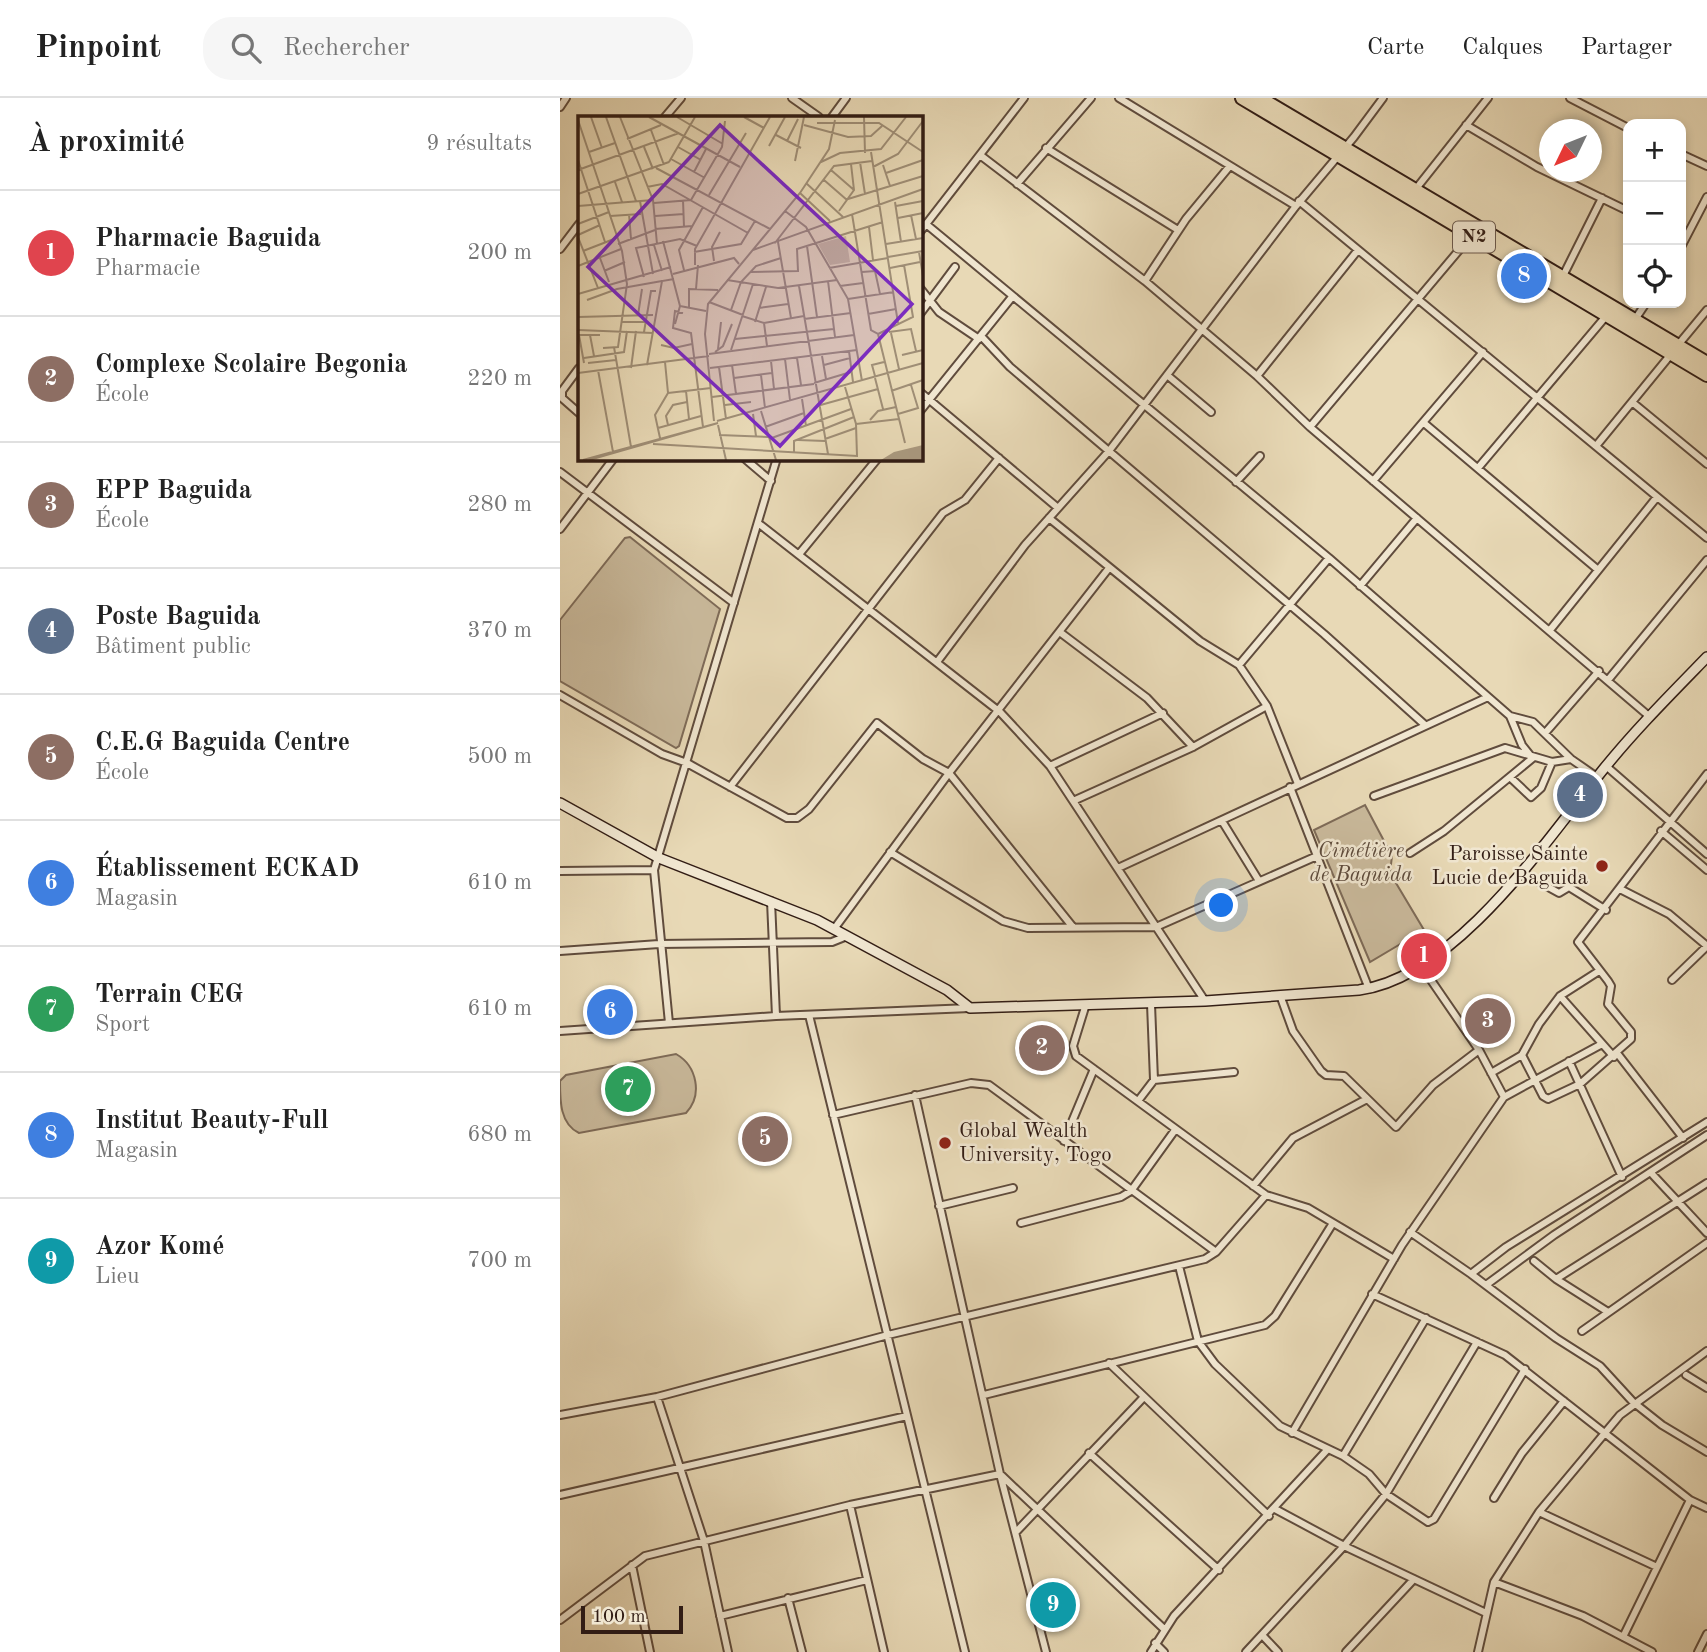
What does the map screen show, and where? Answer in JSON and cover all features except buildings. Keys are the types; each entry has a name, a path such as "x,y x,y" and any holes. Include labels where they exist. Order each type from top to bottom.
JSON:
{"highway":[{"name":"N2","path":"1242,98 1340,153 1415,190 1634,321 1707,375"},
{"name":"N2","path":"1260,98 1340,153 1471,236 1607,315 1707,363"}],"street":[{"path":"560,107 566,98"},
{"path":"666,116 681,98"},
{"path":"792,98 818,116"},
{"path":"833,116 846,98"},
{"path":"922,229 1024,98"},
{"path":"1017,184 1091,98"},
{"path":"1119,98 1229,167 1297,204 1419,298 1707,538"},
{"path":"937,662 990,587 1109,451 1297,204 1383,98"},
{"path":"1415,190 1488,98"},
{"path":"1570,98 1623,125"},
{"path":"1466,125 1537,167 1623,208"},
{"path":"1046,148 1178,230"},
{"path":"980,155 1145,281 1257,376 1310,427 1650,717"},
{"path":"1686,156 1707,166"},
{"path":"1145,281 1178,230 1229,167"},
{"path":"1686,232 1707,197"},
{"path":"1562,278 1602,198"},
{"path":"926,224 1329,558 1510,716 1522,745 1532,756"},
{"path":"560,249 578,226"},
{"path":"1310,427 1471,236"},
{"path":"1257,376 1358,250"},
{"path":"922,311 955,267"},
{"path":"922,290 939,312 980,337 1010,368 1289,605 1425,725"},
{"path":"922,409 1012,297"},
{"path":"1634,321 1643,308"},
{"path":"1596,446 1707,310"},
{"path":"1478,467 1607,315"},
{"path":"1373,481 1483,352"},
{"path":"578,369 562,391 562,398 578,412"},
{"path":"1167,375 1211,412"},
{"path":"922,394 1059,508"},
{"path":"1632,402 1707,464"},
{"path":"1424,423 1597,569"},
{"path":"1236,482 1259,456"},
{"path":"730,787 943,513 965,500 999,458"},
{"path":"560,529 612,460"},
{"path":"746,460 771,481"},
{"path":"669,1023 659,944 654,870 776,460"},
{"path":"800,553 876,460"},
{"path":"560,472 734,603"},
{"path":"1550,630 1657,497"},
{"path":"1360,586 1416,517"},
{"path":"1049,518 1200,641 1239,666 1267,706 1298,784"},
{"path":"758,523 800,553 1000,712 1050,766 1205,1001"},
{"path":"1239,666 1329,558"},
{"path":"1608,680 1707,560"},
{"path":"834,929 949,773 1000,712 1110,568"},
{"path":"1061,633 1163,713 1193,747"},
{"path":"560,1031 776,1016 1151,1004 1369,989 1422,967 1524,873 1606,766 1707,657"},
{"path":"1546,732 1599,671"},
{"path":"560,695 653,749 687,763 780,815 797,818 809,810 877,723 922,759 949,773 1072,926"},
{"path":"1118,868 1488,697"},
{"path":"1073,801 1193,747 1267,706"},
{"path":"1050,766 1163,713"},
{"path":"1510,716 1522,717 1546,732 1571,759 1597,777"},
{"path":"1374,796 1505,748 1552,762 1571,759"},
{"path":"1410,853 1444,831 1511,778 1532,756"},
{"path":"1511,778 1531,797 1541,788 1552,762"},
{"path":"1606,766 1707,854"},
{"path":"1522,1055 1548,1099 1580,1084 1615,1055 1633,1035 1610,1008 1607,1000 1611,986 1578,942 1606,909 1668,821 1707,774"},
{"path":"1290,787 1369,989"},
{"path":"560,803 659,858 771,901 834,929 947,990 970,1008"},
{"path":"1222,821 1259,881"},
{"path":"1661,831 1707,870"},
{"path":"890,852 1015,927 1156,928 1317,856"},
{"path":"560,871 654,870"},
{"path":"1524,873 1559,893 1569,887 1606,909"},
{"path":"1620,889 1669,914 1707,946 1672,979"},
{"path":"771,901 776,1016"},
{"path":"560,951 659,944 832,942 848,936"},
{"path":"1422,967 1479,1050 1504,1097"},
{"path":"1491,1073 1522,1055 1539,1024 1560,996 1599,971"},
{"path":"1280,995 1293,1031 1321,1072 1344,1076 1391,1125 1401,1125 1433,1085 1479,1050"},
{"path":"1560,996 1615,1055 1683,1138"},
{"path":"1086,1004 1073,1052 1266,1195 1296,1203 1394,1259"},
{"path":"1138,1101 1154,1080 1151,1004"},
{"path":"808,1015 965,1652"},
{"path":"1292,1433 1410,1232 1504,1097 1602,1044"},
{"path":"1569,1061 1622,1177"},
{"path":"1064,1141 1094,1069"},
{"path":"1154,1080 1234,1072"},
{"path":"833,1115 980,1082 989,1085 1216,1252"},
{"path":"915,1095 1000,1474 1046,1652"},
{"path":"1253,1186 1293,1138 1367,1099"},
{"path":"1471,1274 1506,1247 1707,1122"},
{"path":"1021,1223 1110,1202 1131,1191 1175,1130"},
{"path":"1486,1285 1562,1229 1707,1135"},
{"path":"1653,1175 1707,1233"},
{"path":"1556,1279 1707,1183"},
{"path":"939,1206 1013,1188"},
{"path":"560,1415 657,1397 888,1335 1205,1259 1216,1252 1266,1195"},
{"path":"984,1395 1265,1325 1275,1316 1333,1223"},
{"path":"1410,1232 1556,1338 1600,1366 1633,1402 1673,1432 1707,1452"},
{"path":"1582,1331 1707,1243"},
{"path":"1534,1261 1556,1279 1608,1312"},
{"path":"1179,1266 1198,1341 1215,1364 1268,1416 1292,1433 1343,1456 1369,1474 1386,1494 1428,1522 1434,1519 1525,1369"},
{"path":"1372,1293 1505,1355 1690,1500 1707,1508"},
{"path":"1343,1456 1426,1318"},
{"path":"1246,1652 1344,1546 1386,1494 1478,1342"},
{"path":"1478,1652 1494,1582 1539,1512 1633,1402 1707,1351"},
{"path":"1109,1363 1269,1516"},
{"path":"1686,1375 1707,1388"},
{"path":"657,1397 704,1541 728,1652"},
{"path":"1016,1532 1143,1398"},
{"path":"1494,1498 1522,1453 1564,1401"},
{"path":"560,1495 907,1416"},
{"path":"1151,1652 1163,1628 1328,1449"},
{"path":"1089,1453 1219,1570"},
{"path":"560,1619 645,1556 850,1505 1000,1474"},
{"path":"1000,1474 1163,1628"},
{"path":"1623,1637 1690,1500"},
{"path":"850,1505 884,1652"},
{"path":"1275,1509 1344,1546 1486,1613"},
{"path":"1539,1512 1657,1567"},
{"path":"632,1565 650,1652"},
{"path":"1346,1652 1414,1579"},
{"path":"720,1616 867,1580"},
{"path":"1494,1582 1583,1616 1652,1652"},
{"path":"788,1598 802,1652"},
{"path":"1698,1652 1707,1634"},
{"path":"1262,1635 1278,1652"},
{"path":"1154,1643 1164,1652"}],"green space":[{"path":"630,537 720,609 679,746 676,748 560,681 560,620 625,538"},
{"name":"Cimétière de Baguida","path":"1365,805 1392,856 1390,873 1424,930 1370,962 1314,830"},
{"path":"676,1054 689,1066 695,1081 695,1098 686,1113 579,1133 568,1124 562,1111 560,1096 560,1081 566,1075"}],"place":[{"name":"Institut Beauty-Full","path":"1524,276"},
{"name":"Poste Baguida","path":"1580,795"},
{"name":"Paroisse Sainte Lucie de Baguida","path":"1602,866"},
{"name":"Pharmacie Baguida","path":"1424,956"},
{"name":"Établissement ECKAD","path":"610,1012"},
{"name":"EPP Baguida","path":"1488,1021"},
{"name":"Complexe Scolaire Begonia","path":"1042,1048"},
{"name":"Terrain CEG","path":"628,1089"},
{"name":"C.E.G Baguida Centre","path":"765,1139"},
{"name":"Global Wealth University, Togo","path":"945,1143"},
{"name":"Azor Komé","path":"1053,1605"}]}
